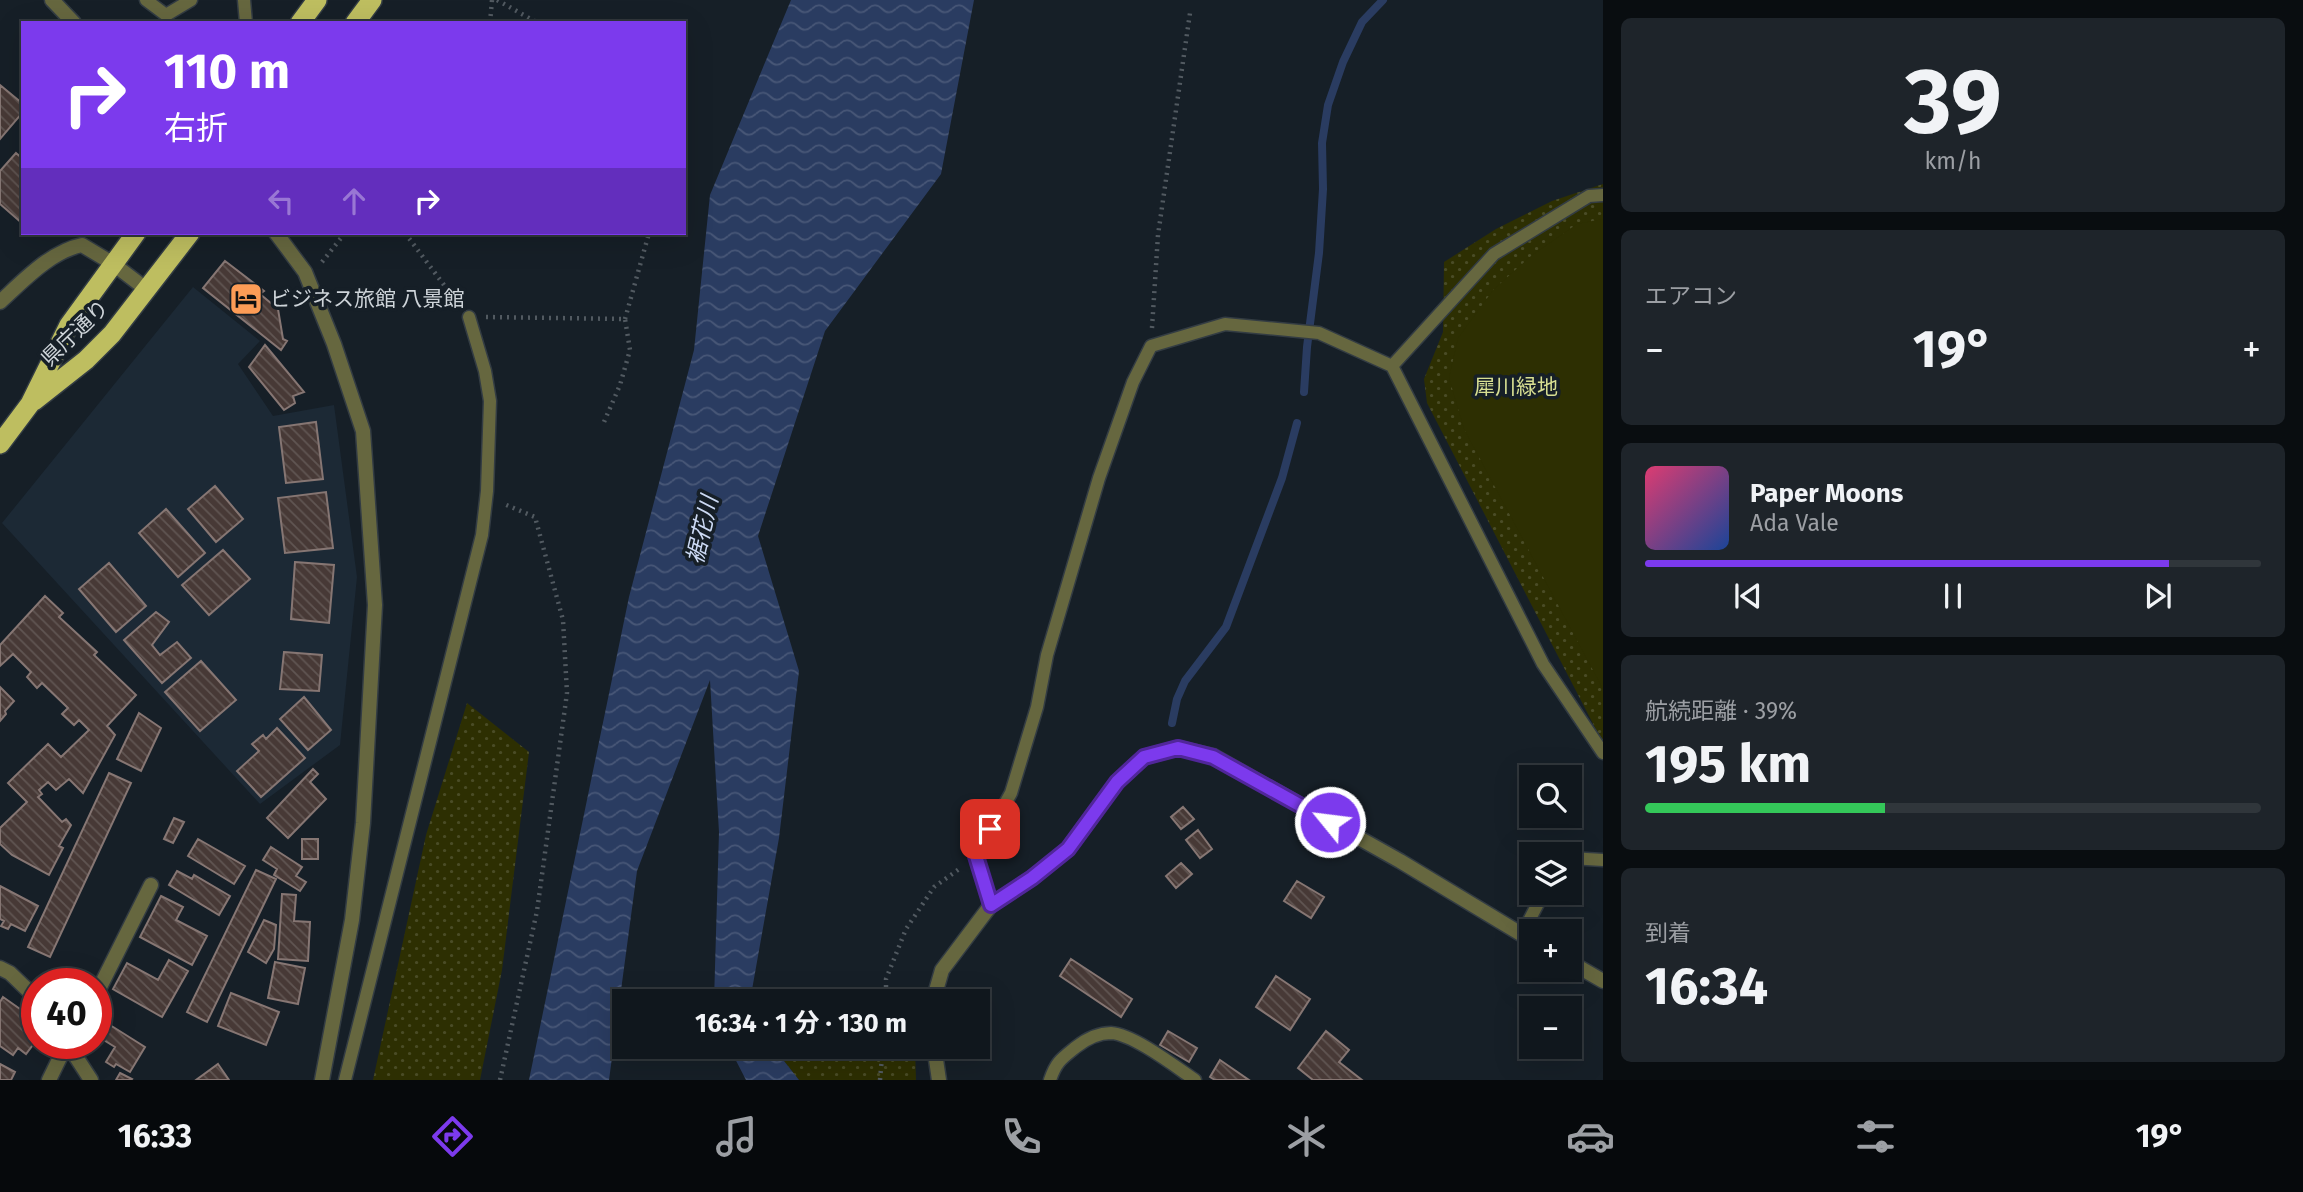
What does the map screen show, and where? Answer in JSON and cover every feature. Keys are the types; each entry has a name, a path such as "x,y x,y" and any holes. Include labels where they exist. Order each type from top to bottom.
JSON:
{"highway":[{"path":"301,21 317,0"},
{"path":"357,21 373,0"},
{"name":"県庁通り","path":"0,443 30,404 69,325 134,235"},
{"name":"県庁通り","path":"30,404 86,360 113,334 188,235"}],"street":[{"path":"52,0 72,21"},
{"path":"277,235 308,279 334,344 363,432 375,605 363,823 352,920 322,1080"},
{"path":"0,302 43,266 85,239 146,289"},
{"path":"936,989 942,970 991,905 1032,878 1068,849 1117,782 1144,757 1178,748 1213,757 1399,861 1519,933"},
{"path":"110,968 151,885"},
{"path":"0,968 21,984"},
{"path":"1582,969 1603,981"},
{"path":"49,1080 61,1059"},
{"path":"78,1059 91,1080"},
{"path":"936,1059 939,1080"}],"lane":[{"path":"146,0 171,19 191,0"},
{"path":"244,0 246,21"},
{"path":"1392,366 1494,254 1589,197 1603,195"},
{"path":"345,1080 482,535 487,497 490,401 485,371 468,317"},
{"path":"991,905 976,856 1011,793 1037,707 1046,655 1099,478 1133,382 1151,346 1225,324 1319,333 1392,366 1543,664 1603,753"},
{"path":"1582,858 1603,860"},
{"path":"1050,1080 1056,1063 1080,1044 1112,1033 1139,1043 1195,1080"}],"path":[{"path":"490,21 495,0 534,21"},
{"path":"1151,346 1158,235 1190,13"},
{"path":"308,279 343,235"},
{"path":"406,235 468,317 625,319"},
{"path":"604,422 620,385 630,350 625,319 648,235"},
{"path":"487,497 535,517 563,620 567,693 537,911 500,1080"},
{"path":"886,989 886,979 906,929 934,887 976,856"},
{"path":"880,1080 882,1059"}],"shaded area":[{"path":"193,287 260,341 238,364 273,416 334,405 357,577 340,745 260,804 2,523"}],"green space":[{"name":"犀川緑地","path":"1603,184 1603,743 1427,403 1424,379 1443,332 1444,262 1496,229 1552,201"},
{"name":"犀川緑地","path":"1603,219 1603,689 1464,429 1449,378 1458,338 1494,289 1531,256 1577,224"},
{"path":"467,703 529,752 502,970 480,1080 373,1080 426,835"},
{"path":"782,1059 915,1059 916,1080 799,1080"}],"water":[{"name":"裾花川","path":"791,0 974,0 941,174 825,331 758,536 799,671 779,838 752,989 714,989 719,832 710,680 637,871 621,989 612,989 612,1058 609,1080 529,1080 629,597 694,350 710,195"},
{"path":"735,1059 782,1059 799,1080 746,1080"}],"building":[{"path":"0,85 21,102 21,114 0,139"},
{"path":"16,153 21,157 21,222 0,204 0,171"},
{"path":"225,261 264,291 260,294 278,309 283,339 287,341 281,350 203,288"},
{"path":"265,345 304,392 293,396 295,403 284,410 249,367"},
{"path":"316,422 323,479 286,483 279,427"},
{"path":"215,486 243,519 216,542 188,509"},
{"path":"326,492 333,548 285,553 278,498"},
{"path":"166,509 205,553 178,577 139,533"},
{"path":"223,550 250,579 209,615 182,585"},
{"path":"295,562 334,565 329,623 291,619"},
{"path":"109,563 146,606 116,632 79,589"},
{"path":"45,596 63,613 59,617 97,652 94,655 136,695 107,726 115,735 83,793 69,779 56,790 48,782 39,790 42,794 38,797 62,822 66,819 71,825 59,846 63,848 49,875 12,855 0,844 0,828 27,802 8,783 48,744 61,757 89,730 79,720 74,725 62,714 68,708 42,683 37,688 27,677 31,672 13,654 0,666 0,645"},
{"path":"156,612 169,622 152,645 160,655 177,642 191,658 162,683 124,640"},
{"path":"284,652 322,655 319,691 280,689"},
{"path":"201,661 236,700 200,731 165,692"},
{"path":"0,687 14,701 0,721"},
{"path":"304,697 331,730 308,750 280,719"},
{"path":"139,713 161,728 141,771 117,759"},
{"path":"277,728 305,758 261,797 237,771 259,751 252,744 263,735 266,739"},
{"path":"313,769 318,774 310,782 326,799 288,838 267,818"},
{"path":"109,773 131,783 50,957 28,947"},
{"path":"1183,807 1194,819 1181,829 1171,817"},
{"path":"174,818 184,822 173,843 164,839"},
{"path":"1198,830 1212,849 1200,858 1186,840"},
{"path":"198,839 245,866 234,884 188,856"},
{"path":"302,839 318,839 318,859 302,859"},
{"path":"271,847 302,867 296,876 306,882 300,891 274,875 277,869 263,860"},
{"path":"1181,863 1192,874 1176,888 1166,876"},
{"path":"256,870 276,879 207,1022 187,1012"},
{"path":"177,871 192,879 194,875 230,896 219,915 169,885"},
{"path":"1297,881 1324,897 1311,918 1284,901"},
{"path":"0,886 38,906 25,931 11,924 8,929 1,926 4,921 0,919"},
{"path":"282,894 296,895 294,921 310,922 308,961 278,959"},
{"path":"161,896 183,907 176,920 207,936 192,965 140,937"},
{"path":"264,920 276,925 274,949 266,963 248,952"},
{"path":"1071,959 1132,999 1121,1017 1060,976"},
{"path":"169,960 188,971 162,1017 113,989 127,963 158,980"},
{"path":"275,962 305,968 298,1004 268,998"},
{"path":"1276,976 1310,999 1290,1030 1256,1007"},
{"path":"231,993 279,1012 266,1045 218,1026"},
{"path":"3,997 21,1010 21,1050 18,1048 13,1055 0,1046 0,1002"},
{"path":"112,1026 145,1047 130,1072 106,1062 112,1059 115,1047 112,1045"},
{"path":"1168,1031 1197,1048 1189,1062 1160,1045"},
{"path":"1326,1031 1349,1050 1339,1062 1362,1080 1313,1080 1298,1068"},
{"path":"1220,1060 1249,1080 1215,1080 1210,1077"},
{"path":"0,1064 15,1072 11,1080 0,1080"},
{"path":"218,1064 229,1080 196,1080"},
{"path":"120,1073 132,1079 116,1080"}],"waterway":[{"path":"1304,392 1319,253 1323,189 1322,143 1328,105 1343,62 1362,22 1383,0"},
{"path":"1172,723 1177,699 1185,681 1226,627 1282,478 1297,423"}],"place":[{"name":"ビジネス旅館 八景館","path":"246,299"}],"route":[{"path":"990,829 976,856 991,905 1032,878 1068,849 1117,782 1144,757 1178,748 1213,757 1330,822"}]}
